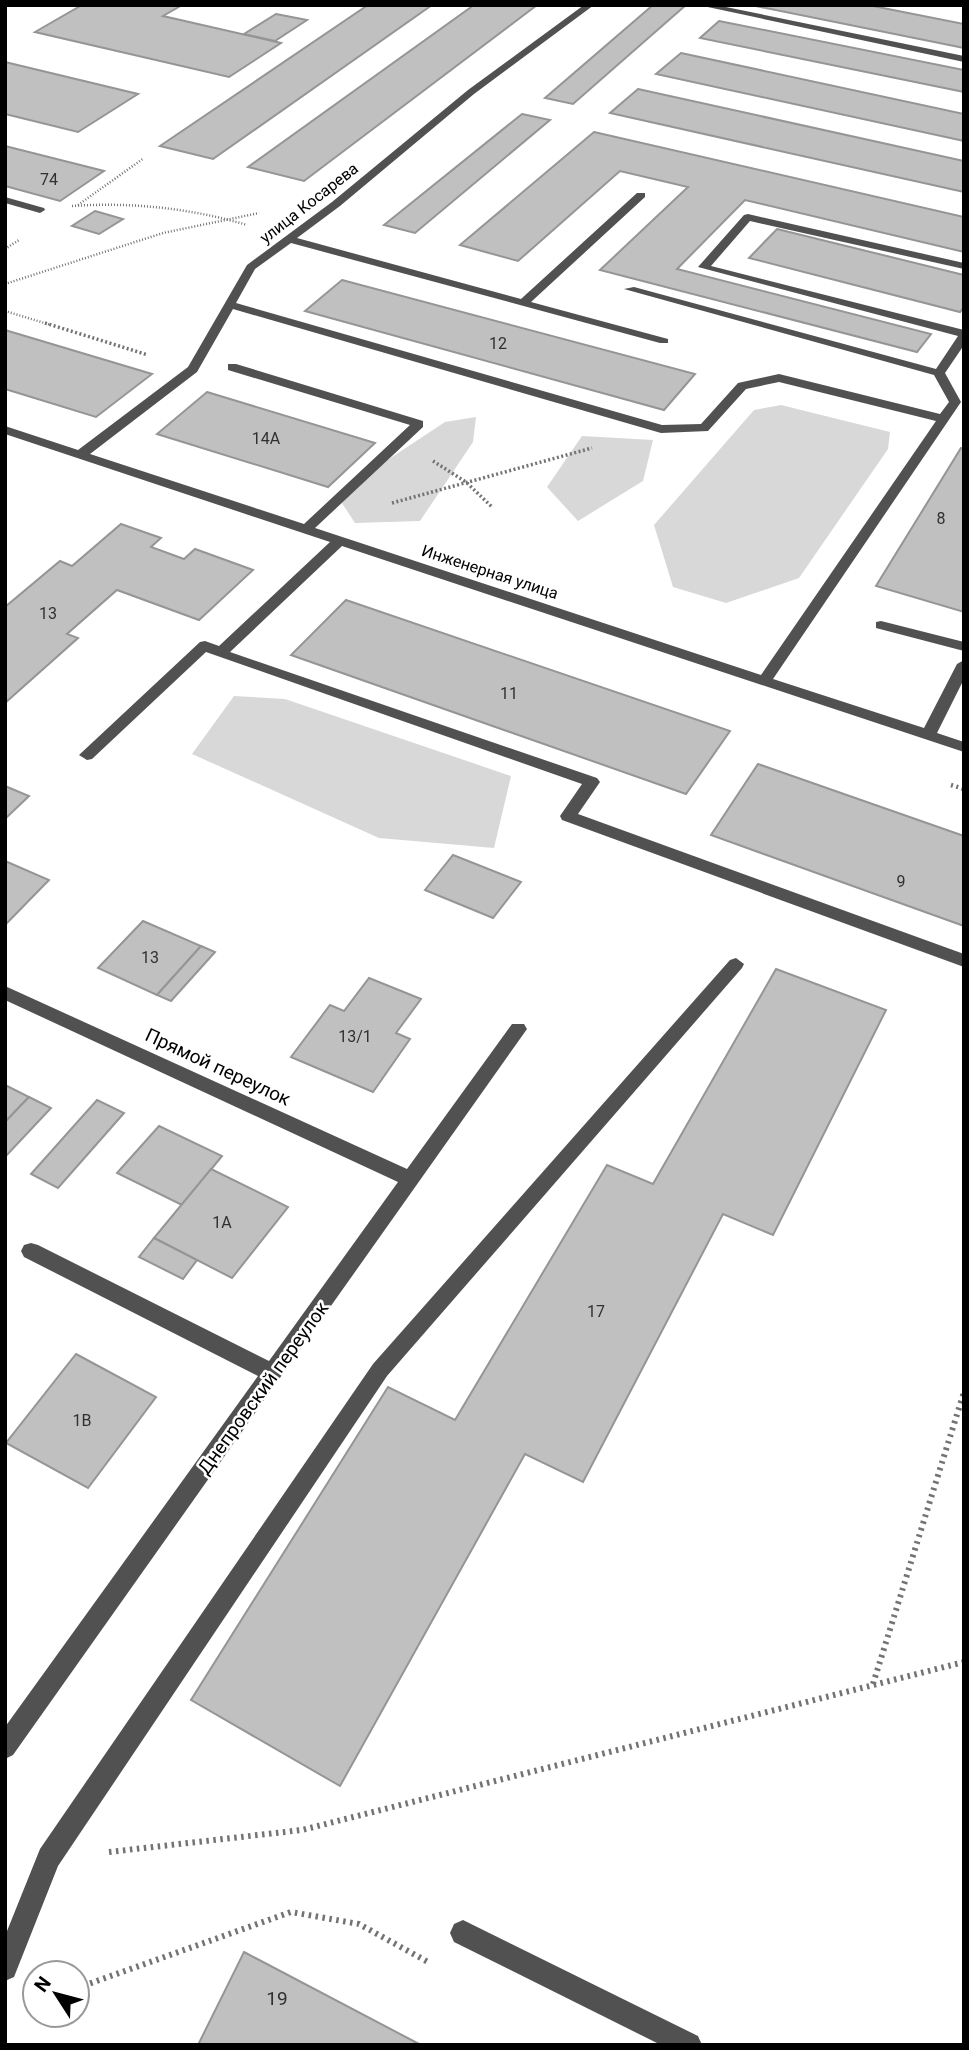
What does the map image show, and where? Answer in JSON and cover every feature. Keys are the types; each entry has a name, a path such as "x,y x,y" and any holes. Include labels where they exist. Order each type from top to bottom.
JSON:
{"street":[{"name":"улица Косарева","path":"80,455 193,369 251,267 337,204 471,92 590,5"},
{"path":"707,6 964,59"},
{"path":"523,303 642,195"},
{"path":"5,200 40,210"},
{"path":"939,373 964,335 704,267 748,217 964,266"},
{"path":"290,239 664,341"},
{"path":"630,289 939,373 955,402 765,680"},
{"path":"229,304 661,429 704,428 742,386 779,379 944,419"},
{"path":"232,367 419,424 305,530"},
{"name":"Инженерная улица","path":"5,430 964,747"},
{"path":"220,653 339,541"},
{"path":"881,625 964,647"},
{"path":"87,755 205,645 220,653 592,782 568,816 964,961"},
{"path":"928,735 964,664"},
{"path":"5,1968 49,1858 380,1370 736,964"},
{"name":"Прямой переулок","path":"5,992 412,1180"},
{"name":"Днепровский переулок","path":"5,1747 518,1029"},
{"path":"31,1251 273,1373"},
{"path":"463,1933 689,2045"}],"path":[{"path":"5,284 116,247 226,217 337,204"},
{"path":"40,210 77,205 151,208 226,217 290,239"},
{"path":"873,1685 964,1392"},
{"path":"49,1858 302,1829 964,1662"},
{"path":"91,1983 291,1912 359,1924 444,1970 463,1933"}],"shaded area":[{"path":"781,405 890,432 888,449 799,578 726,603 673,587 654,525 754,410"},
{"path":"476,417 473,442 420,521 355,523 336,494 445,422"},
{"path":"582,436 653,440 643,481 578,521 547,487"},
{"path":"234,696 285,699 511,776 494,848 379,838 192,754"}],"building":[{"path":"82,5 182,5 163,16 281,43 229,77 35,32"},
{"path":"368,5 432,5 213,159 160,146"},
{"path":"474,5 537,5 304,181 248,167"},
{"path":"653,5 686,5 573,104 545,98"},
{"path":"751,5 868,5 964,24 964,48"},
{"path":"276,14 307,20 275,41 244,34"},
{"path":"719,21 964,70 964,92 700,38"},
{"path":"681,53 964,114 964,141 656,74"},
{"path":"5,62 138,94 78,132 5,114"},
{"path":"638,89 964,161 964,192 610,113"},
{"path":"522,114 550,120 415,233 384,225"},
{"path":"594,132 964,217 964,252 745,200 677,269 931,334 917,352 600,270 688,187 620,171 518,261 460,245"},
{"path":"5,146 104,171 60,201 5,186"},
{"path":"95,211 123,219 99,234 72,226"},
{"path":"777,229 964,275 964,307 960,312 749,258"},
{"path":"342,280 695,374 664,410 305,311"},
{"path":"5,330 152,374 96,417 5,389"},
{"path":"207,392 375,443 328,487 157,434"},
{"path":"961,448 964,449 964,612 876,586"},
{"path":"121,524 161,538 151,547 184,559 195,549 253,570 199,620 117,590 67,634 78,638 5,703 5,607 60,561 72,566"},
{"path":"346,600 730,731 686,794 291,655"},
{"path":"758,764 964,836 964,926 711,835"},
{"path":"5,786 29,796 5,819"},
{"path":"453,855 521,882 493,918 425,890"},
{"path":"5,861 49,880 5,925"},
{"path":"143,921 201,946 157,995 98,968"},
{"path":"201,946 215,952 171,1001 157,995"},
{"path":"776,969 886,1010 773,1235 723,1214 583,1482 525,1454 340,1786 191,1700 388,1387 455,1420 607,1165 653,1184"},
{"path":"369,978 421,999 396,1033 410,1039 373,1092 291,1057 330,1005 344,1011"},
{"path":"5,1085 29,1097 5,1122"},
{"path":"29,1097 51,1108 5,1157 5,1122"},
{"path":"97,1100 124,1113 58,1188 31,1174"},
{"path":"159,1126 222,1156 182,1205 117,1173"},
{"path":"211,1169 288,1207 232,1278 154,1238"},
{"path":"154,1238 197,1260 183,1279 139,1257"},
{"path":"76,1354 156,1397 88,1488 6,1443"},
{"path":"244,1952 421,2045 198,2045"}]}
